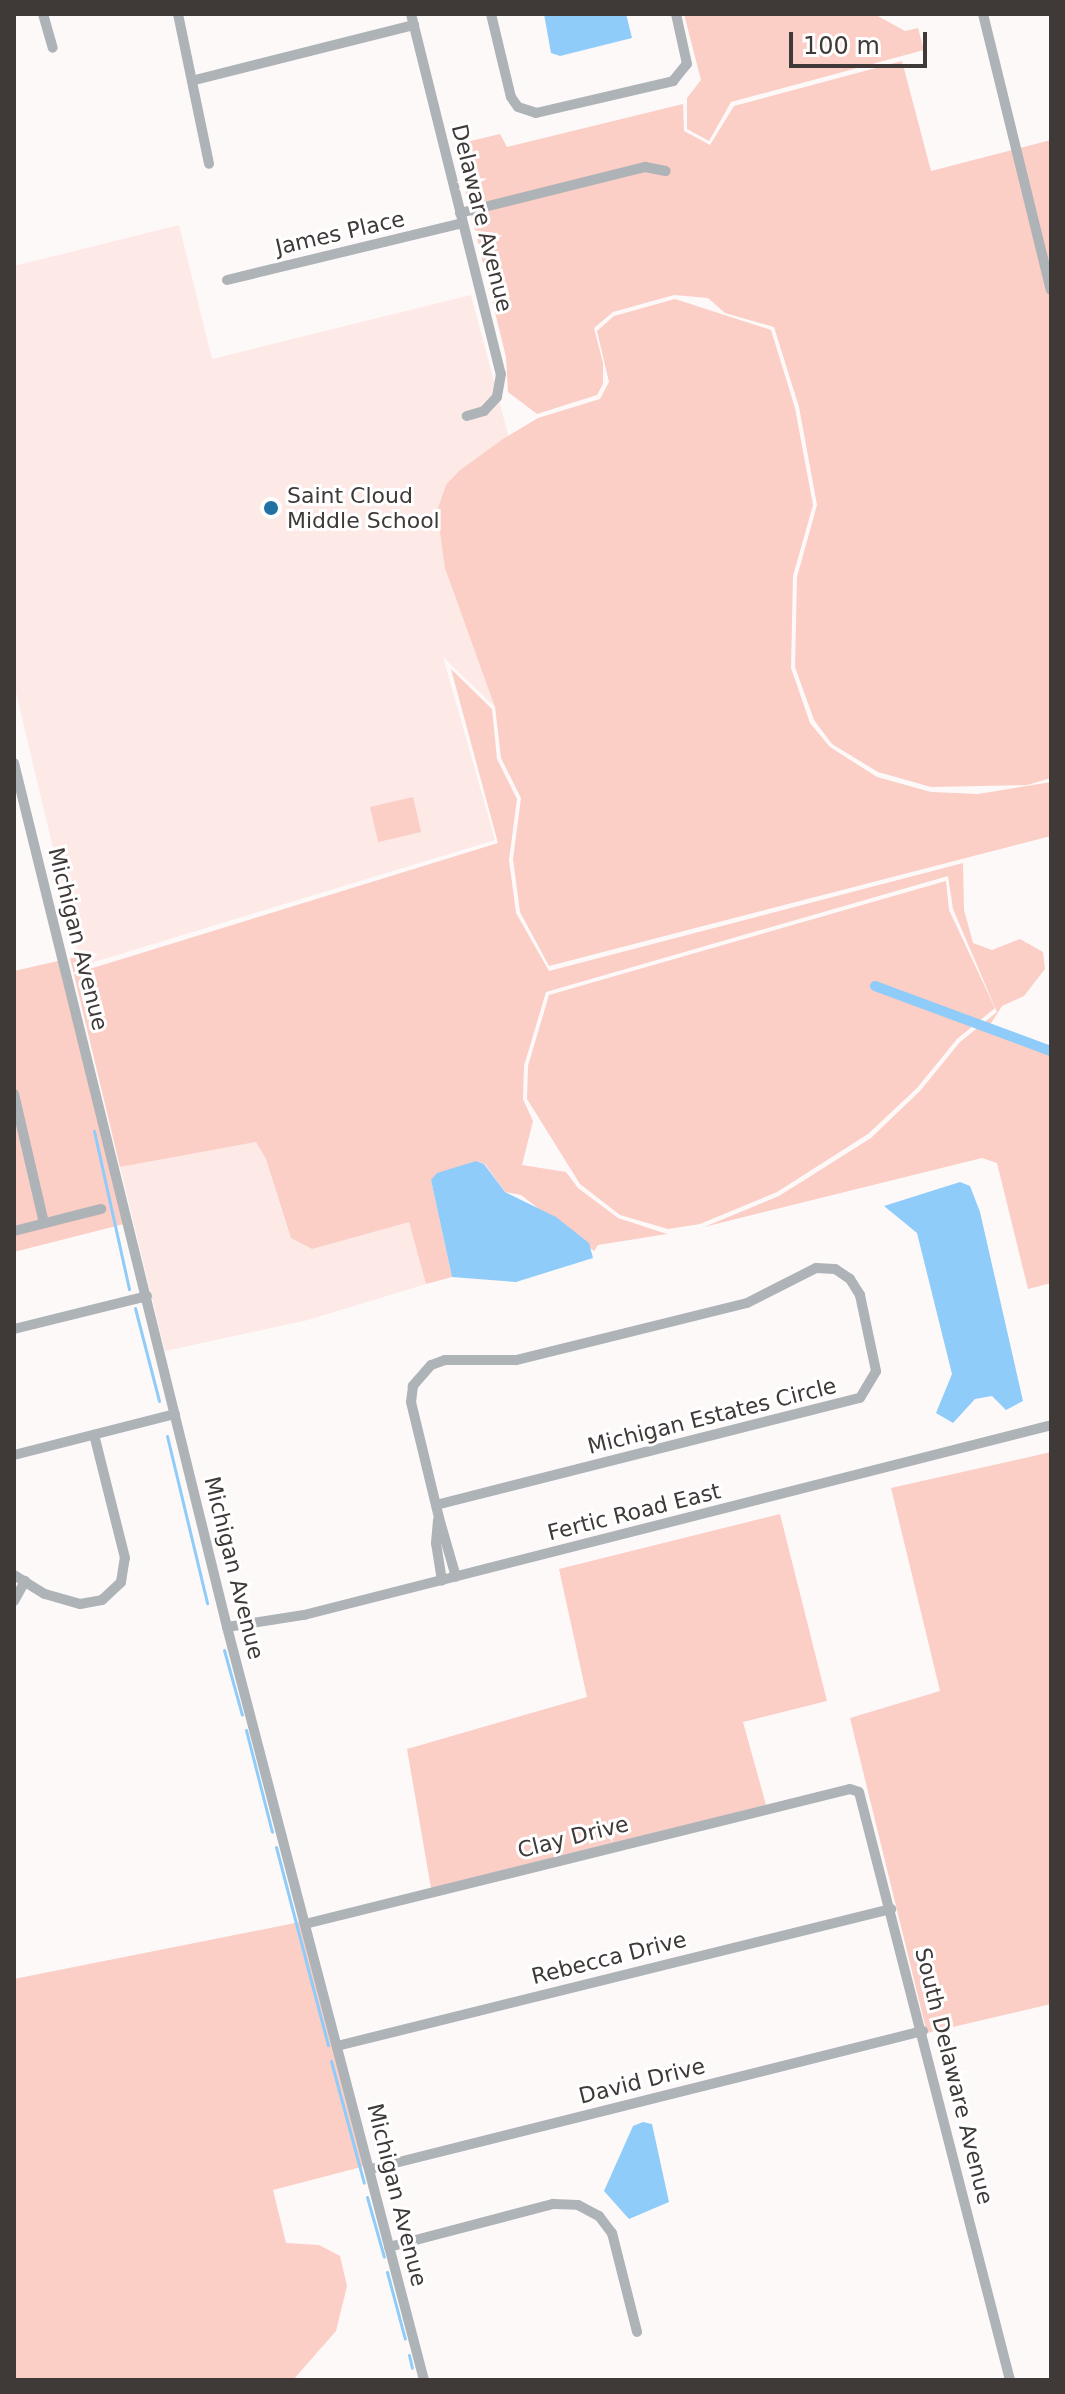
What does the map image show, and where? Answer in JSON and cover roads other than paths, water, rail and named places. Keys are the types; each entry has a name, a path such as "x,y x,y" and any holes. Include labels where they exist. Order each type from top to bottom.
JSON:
{"street":[{"path":"43,14 53,48"},
{"path":"178,14 195,80 209,164"},
{"path":"491,14 511,97 518,107 536,113 673,81 687,64 676,14"},
{"path":"983,14 1051,290"},
{"path":"195,80 413,19"},
{"name":"Delaware Avenue","path":"413,19 501,374 497,397 484,411 467,416"},
{"name":"James Place","path":"227,280 645,167 666,171"},
{"name":"Michigan Avenue","path":"14,763 227,1627 424,2380"},
{"path":"14,1094 44,1223"},
{"path":"14,1231 101,1209"},
{"name":"Michigan Estates Circle","path":"436,1505 860,1398 876,1371 860,1295 850,1279 835,1269 816,1268 732,1307 516,1360 445,1360 431,1365 413,1386 411,1402 439,1518 456,1577"},
{"path":"14,1329 147,1296"},
{"path":"14,1455 175,1414"},
{"name":"Fertic Road East","path":"227,1627 304,1615 1048,1426"},
{"path":"14,1575 80,1604 102,1600 121,1582 125,1558 94,1435"},
{"name":"Michigan Estates Circle","path":"439,1518 436,1543 442,1581"},
{"path":"14,1601 25,1581"},
{"name":"Clay Drive","path":"305,1924 850,1789"},
{"name":"South Delaware Avenue","path":"850,1789 859,1792 866,1805 1010,2380"},
{"name":"Rebecca Drive","path":"337,2046 891,1909"},
{"name":"David Drive","path":"371,2169 923,2031"},
{"path":"389,2247 553,2204 578,2205 599,2216 612,2233 637,2332"}],"water":[{"path":"544,14 626,14 632,38 560,56 551,53"},
{"path":"476,1161 484,1164 505,1192 556,1217 589,1243 593,1258 516,1282 452,1277 431,1180 437,1173"},
{"path":"960,1182 970,1186 980,1212 1023,1401 1006,1410 992,1396 975,1399 953,1423 936,1413 952,1374 917,1233 884,1206"},
{"path":"643,2122 652,2124 669,2202 629,2219 604,2191 633,2126"}],"waterway":[{"path":"875,986 1051,1051"},
{"path":"94,1131 129,1289"},
{"path":"135,1308 159,1401"},
{"path":"167,1436 207,1603"},
{"path":"224,1650 242,1715"},
{"path":"246,1730 272,1832"},
{"path":"276,1847 328,2045"},
{"path":"331,2061 364,2183"},
{"path":"367,2197 384,2257"},
{"path":"387,2272 405,2339"},
{"path":"409,2355 412,2368"}],"place":[{"name":"Saint Cloud Middle School","path":"271,508"}]}
